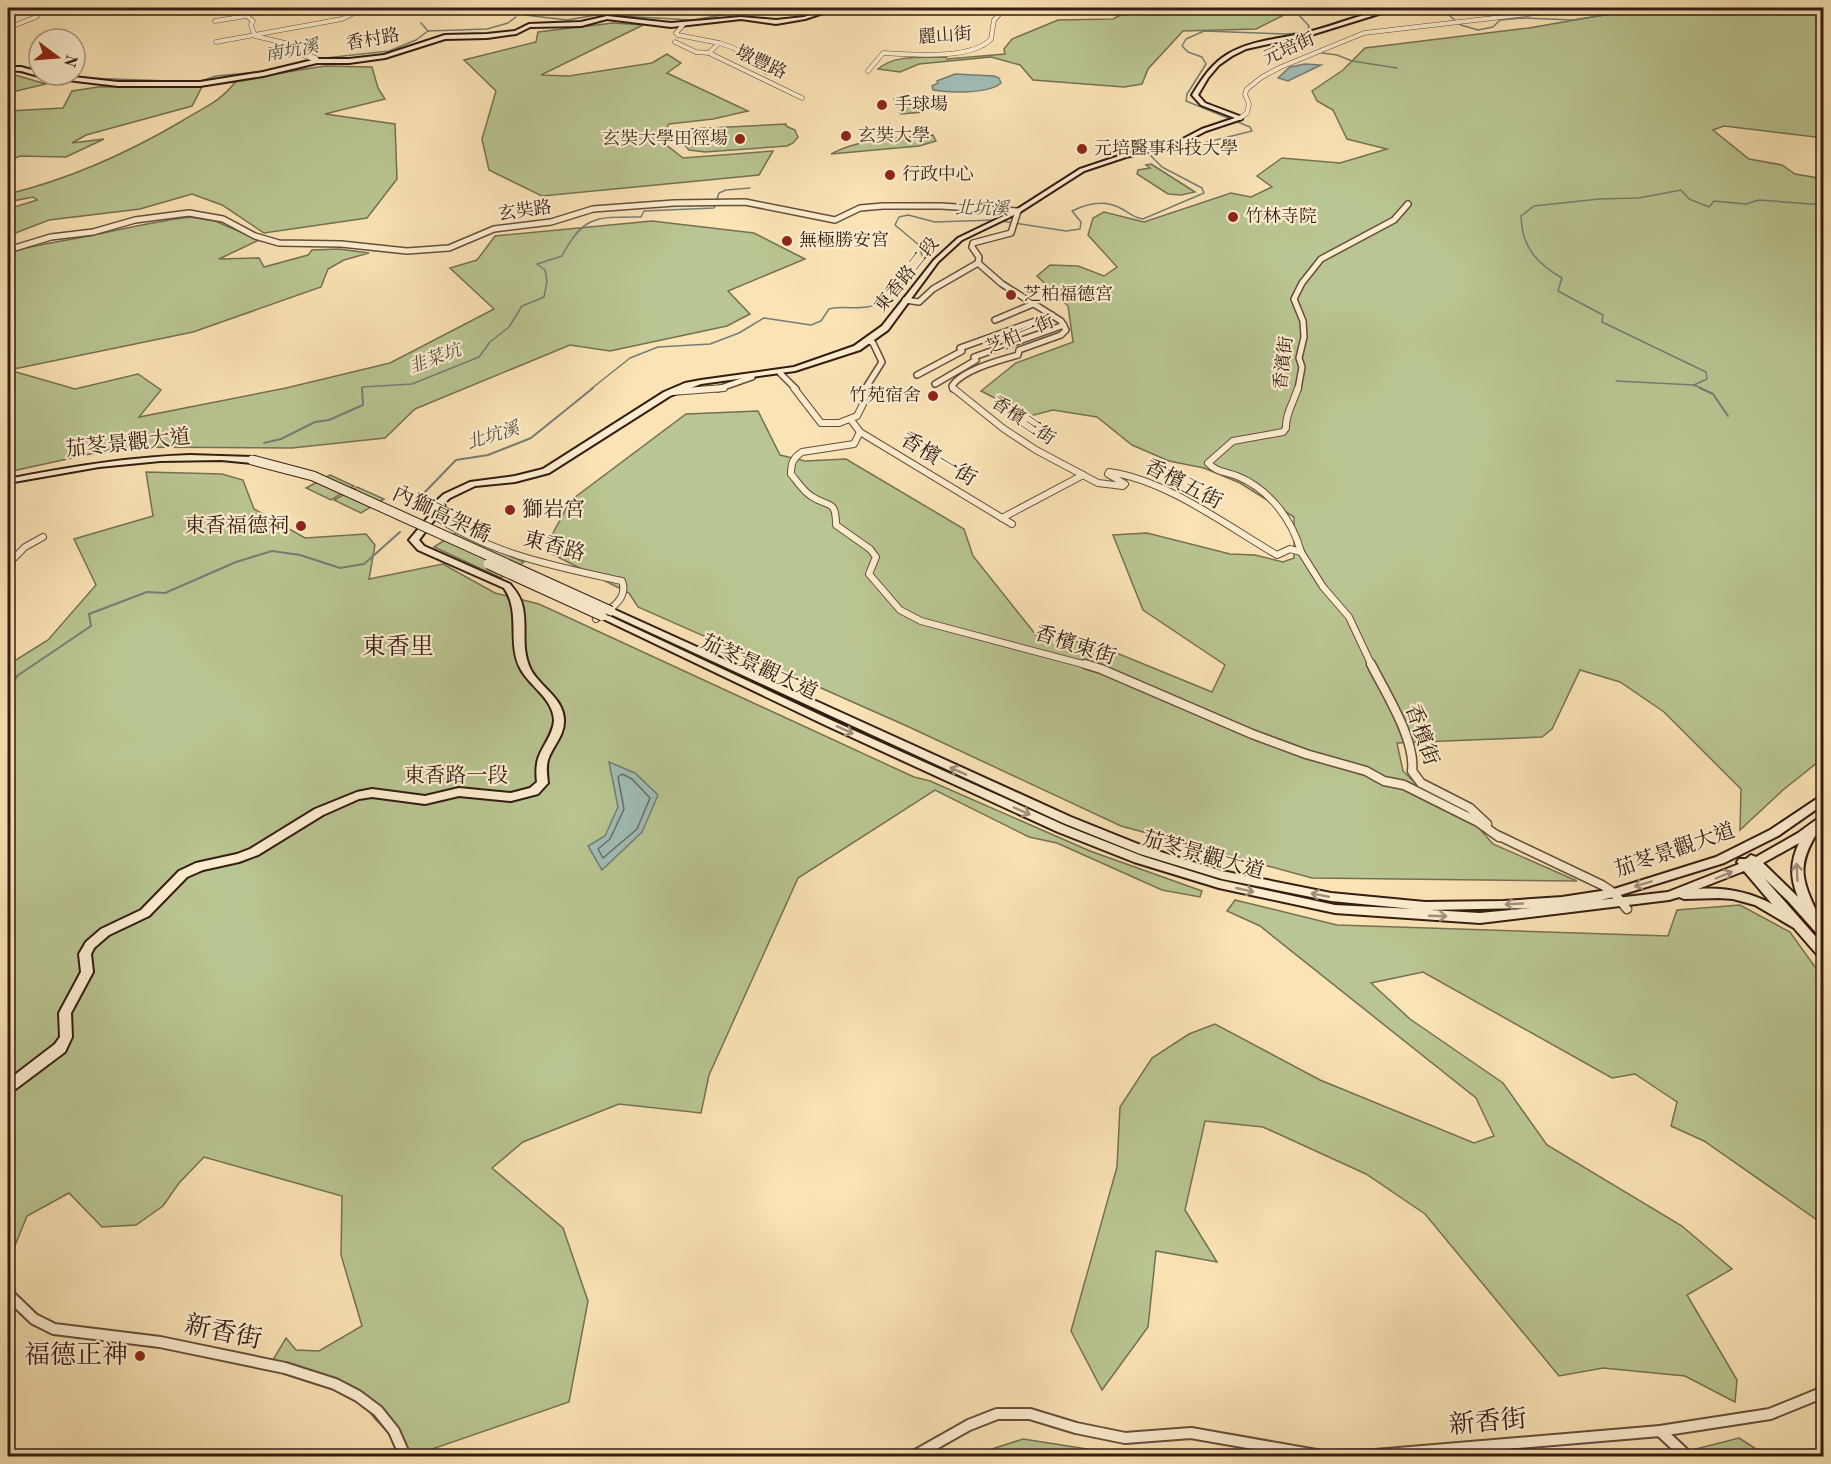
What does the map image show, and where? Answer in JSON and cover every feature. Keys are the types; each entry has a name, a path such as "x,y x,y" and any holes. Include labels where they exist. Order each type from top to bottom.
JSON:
{"street":[{"path":"8,28 36,17 42,8"},
{"path":"239,8 237,8 253,21 251,25 255,36"},
{"path":"216,42 342,19 364,8"},
{"name":"香村路","path":"87,80 118,84 190,84 263,74 315,59 368,59 445,37 487,36 521,31 529,26 581,24 607,17 683,25 741,18 784,21 850,8"},
{"name":"麗山街","path":"868,71 883,53 966,51 986,45 994,33 994,20 1005,8"},
{"path":"1235,119 1203,104 1195,95 1218,64 1228,55 1246,46 1311,33 1353,18 1396,8"},
{"path":"1550,8 1579,8"},
{"name":"元培街","path":"1235,119 1247,113 1249,104 1245,94 1247,89 1262,77 1364,33 1558,9"},
{"path":"215,21 246,16"},
{"name":"墩豐路","path":"683,25 676,33 678,35 733,46 745,54 750,63 766,72"},
{"path":"255,36 289,44 293,49 315,59"},
{"name":"墩豐路","path":"675,42 696,52 709,53 802,98"},
{"name":"墩豐路","path":"709,53 719,43"},
{"name":"香村路","path":"8,69 27,71"},
{"path":"905,300 919,302 933,290 978,263 979,256 972,247 973,243 1011,233 1017,214 1052,187 1082,170 1131,154 1181,142 1204,130 1235,119"},
{"name":"玄奘路","path":"8,250 50,238 93,232 135,220 189,213 223,219 255,236 279,243 342,244 407,251 457,246 494,229 551,222 593,209 719,202 754,204 835,220 843,218 854,210 867,207 931,205 1017,214"},
{"name":"香濱街","path":"1301,552 1298,538 1287,516 1240,477 1214,469 1208,463 1233,441 1283,432 1286,428 1285,419 1293,406 1301,379 1302,367 1299,358 1304,337 1303,321 1294,299 1302,283 1321,259 1394,220 1408,204"},
{"name":"東香路二段","path":"780,373 834,357 868,340 885,328 948,248 974,231 1004,216 1017,214"},
{"name":"芝柏一街","path":"952,386 955,381 985,365 1018,356 1019,350 1065,332 1064,325 1052,315 991,276 978,263"},
{"path":"995,320 1033,304"},
{"path":"985,365 960,348 1052,315"},
{"path":"935,384 975,358 1064,325"},
{"path":"421,529 434,515 437,506 460,488 479,483 531,477 546,471 672,392 701,382 780,373 803,397 821,423 851,420 860,412 866,385 882,362 873,343 868,340"},
{"path":"917,375 963,351"},
{"path":"581,449 590,440 673,388 699,380 752,377"},
{"name":"香檳三街","path":"952,386 1023,443 1083,475"},
{"name":"香檳一街","path":"851,420 860,432 1012,524"},
{"name":"香檳東街","path":"860,432 854,444 800,452 791,462 790,474 810,496 836,510 836,525 870,549 876,557 869,574 900,610 921,621 952,631 1025,647 1101,669 1252,734 1306,754 1366,771 1384,781 1404,785 1470,818 1499,837"},
{"name":"茄苳景觀大道","path":"8,481 111,462 157,457 212,456 250,463"},
{"name":"茄苳景觀大道","path":"8,486 157,461 250,463"},
{"name":"內獅高架橋","path":"250,463 307,480 603,615"},
{"name":"香檳五街","path":"1083,475 1108,486 1123,486 1125,484 1108,474 1117,471 1152,484 1277,555 1290,549 1301,552"},
{"path":"1002,518 1083,475"},
{"name":"東香路","path":"434,515 452,527 532,561 622,581 624,589 616,607 603,615"},
{"path":"421,529 452,527"},
{"name":"東香路一段","path":"8,1086 60,1048 66,1037 65,1013 87,972 85,954 90,945 105,932 146,913 183,874 200,866 239,858 254,852 319,812 357,796 372,793 425,800 459,792 511,797 534,791 543,783 543,760 556,732 559,716 553,704 526,670 518,647 519,607 515,595 507,586 421,548 414,540 421,529"},
{"path":"8,564 25,547 43,537"},
{"name":"香檳街","path":"1301,552 1323,587 1354,626 1407,739 1413,763 1412,771 1421,783 1470,808 1499,837 1621,901"},
{"name":"茄苳景觀大道","path":"603,615 840,728 1062,829 1138,859 1219,884 1335,909 1489,918 1669,896 1750,864 1802,836 1822,819"},
{"name":"茄苳景觀大道","path":"1621,901 1738,852 1774,833 1824,798"},
{"path":"1820,931 1798,884 1796,872 1797,858 1804,843 1822,819"},
{"path":"1738,852 1820,931"},
{"path":"1750,864 1824,955"},
{"path":"1669,896 1714,892 1749,897 1801,927"},
{"name":"新香街","path":"8,1294 29,1316 52,1329 151,1341 294,1370 340,1386 366,1400 387,1420 405,1456"},
{"name":"新香街","path":"914,1456 969,1425 997,1414 1030,1414 1076,1428 1125,1438 1191,1433 1323,1456 1375,1455 1660,1431 1770,1414 1824,1392"},
{"path":"1660,1431 1687,1456"}],"green space":[{"path":"1134,8 1287,8 1286,14 1256,29 1183,31 1148,69 1142,84 1124,87 1033,80 1020,65 991,57 919,64 900,72 878,69 901,59 946,57 947,59 1005,54 1004,49 1012,39 1058,20 1113,19"},
{"path":"1644,8 1823,8 1823,138 1724,126 1713,130 1749,159 1782,165 1795,174 1824,179 1823,758 1783,790 1740,830 1741,789 1664,712 1620,682 1580,670 1552,729 1542,737 1397,743 1403,771 1423,791 1464,811 1493,844 1577,881 1312,878 1121,826 909,727 638,607 629,593 550,553 550,539 570,501 686,414 758,411 780,455 805,461 846,459 964,529 973,556 1036,635 1097,645 1212,692 1225,665 1143,610 1113,535 1147,533 1230,554 1255,555 1283,562 1294,558 1294,517 1240,483 1204,468 1169,461 1132,445 1097,417 1053,410 1030,416 981,391 1016,363 1073,342 1068,306 1037,276 1050,265 1078,266 1104,276 1117,267 1088,235 1093,218 1104,212 1144,222 1231,193 1251,197 1272,187 1257,176 1282,158 1340,163 1387,149 1347,139 1333,110 1317,101 1312,91 1343,70 1365,48 1529,28"},
{"path":"613,23 643,25 541,75 569,76 652,63 667,54 681,63 667,73 748,111 713,119 669,124 660,140 683,158 773,151 759,175 542,196 489,170 482,139 496,91 464,60 536,42 538,32"},
{"path":"325,66 372,67 378,88 385,99 325,114 395,124 397,179 367,218 264,233 222,205 192,194 140,209 49,220 8,236 8,209 37,200 33,197 8,202 8,194 76,173 140,144 212,104 237,80"},
{"path":"8,73 27,78 27,87 33,87 8,93"},
{"path":"98,87 202,87 192,106 86,135 72,143 104,139 66,157 20,156 8,161 8,111 63,108 72,91"},
{"path":"915,98 923,112 901,114 894,99"},
{"name":"玄奘大學田徑場","path":"786,124 795,130 798,137 787,146 705,152 689,150 681,141 690,129"},
{"path":"933,135 936,141 919,146 831,154 867,142"},
{"path":"1151,164 1195,192 1181,195 1168,194 1137,174 1138,170 1150,168 1146,165"},
{"path":"190,217 215,221 259,240 219,259 259,258 264,267 308,255 312,250 339,249 369,253 344,260 328,269 321,287 193,332 9,370 75,389 138,374 161,390 139,417 286,388 390,363 494,309 450,268 477,260 495,236 652,221 754,233 805,259 728,291 750,314 727,326 610,351 570,345 415,409 385,438 292,448 122,447 8,472 8,253"},
{"path":"146,472 222,474 243,480 254,509 305,538 366,534 375,545 369,579 443,564 495,593 539,604 914,777 930,781 1090,851 1202,891 1200,897 1162,890 1057,843 1029,837 935,790 798,878 709,1075 701,1113 619,1104 523,1142 492,1168 563,1228 588,1301 569,1402 412,1456 376,1420 346,1383 271,1363 286,1338 296,1350 319,1351 362,1326 341,1255 342,1196 204,1157 179,1183 163,1206 136,1225 102,1227 69,1193 27,1216 14,1248 8,1254 8,665 48,640 96,585 74,539 153,516"},
{"path":"330,475 354,486 331,500 306,488"},
{"path":"357,487 384,499 361,513 334,500"},
{"path":"457,532 524,562 501,578 434,547"},
{"path":"1235,900 1337,925 1668,936 1677,910 1740,905 1790,932 1823,978 1823,1224 1704,1141 1671,1126 1677,1102 1635,1074 1612,1078 1423,972 1371,983 1410,1019 1503,1083 1547,1145 1682,1226 1732,1269 1687,1295 1737,1380 1735,1402 1685,1376 1603,1368 1559,1376 1425,1214 1366,1174 1263,1127 1205,1121 1185,1210 1217,1262 1156,1251 1148,1327 1102,1390 1071,1331 1117,1167 1120,1107 1152,1058 1189,1034 1215,1024 1320,1080 1474,1143 1494,1136 1476,1098 1260,926 1227,911"},
{"path":"1739,1438 1767,1456 1668,1456"},
{"path":"1023,1439 1132,1456 970,1456"}],"water":[{"path":"1305,64 1321,65 1288,81 1278,78 1290,67"},
{"path":"955,74 994,76 999,78 1001,83 995,87 978,91 933,90 932,86 938,83 937,81"},
{"path":"609,762 635,773 658,795 642,832 602,870 588,846 605,836 618,807"}],"waterway":[{"name":"南坑溪","path":"525,15 567,20 614,12 619,16 693,20 751,10 772,13 792,8"},
{"name":"北坑溪","path":"1001,221 1066,231 1080,229 1081,222 1072,211 1084,206 1097,203 1109,204 1143,219 1204,193 1202,188 1162,167 1151,156 1252,131 1250,127 1186,101 1187,94 1206,64 1202,57 1188,52 1182,46 1186,39 1204,31 1287,34 1307,32 1309,26 1298,14 1296,8"},
{"name":"北坑溪","path":"1440,8 1461,25 1478,30 1493,27 1500,20 1521,18 1573,20 1649,8"},
{"name":"南坑溪","path":"428,31 487,29 508,23 516,17"},
{"path":"421,23 428,31"},
{"name":"南坑溪","path":"316,59 389,51 416,40 428,31"},
{"path":"1322,53 1337,55 1352,61 1397,68"},
{"name":"南坑溪","path":"281,68 310,60"},
{"name":"南坑溪","path":"87,78 198,82 216,76 269,71"},
{"name":"韭菜坑","path":"362,388 412,384 479,357 490,342 509,327 522,306 544,297 547,281 545,270 537,264 562,256 577,233 593,221 613,217 641,217 644,211 714,208 719,193 726,190 750,188"},
{"path":"1694,385 1707,379 1706,372 1602,322 1603,315 1558,291 1562,278 1532,253 1524,237 1521,216 1534,206 1599,199 1639,198 1681,190 1689,199 1709,207 1714,201 1746,204 1759,200 1824,205"},
{"name":"北坑溪","path":"591,389 630,358 658,347 710,344 739,333 764,318 811,325 821,321 829,309 867,307 885,300 899,289 923,259 919,245 895,225 899,217 908,215 935,222 995,220"},
{"path":"1616,381 1694,385"},
{"path":"1694,385 1703,389"},
{"name":"韭菜坑","path":"264,443 281,439 315,422 329,420 363,405 362,388"},
{"name":"北坑溪","path":"422,510 424,493 456,460 488,455 531,438 593,388"},
{"path":"1700,388 1713,394 1728,416"},
{"name":"北坑溪","path":"8,692 17,676 91,626 89,614 147,592 165,593 236,562 272,551 300,555 340,568 364,564 400,532"}],"place":[{"name":"手球場","path":"882,105"},
{"name":"玄奘大學","path":"846,136"},
{"name":"玄奘大學田徑場","path":"740,139"},
{"name":"元培醫事科技大學","path":"1082,149"},
{"name":"行政中心","path":"890,175"},
{"name":"竹林寺院","path":"1233,217"},
{"name":"無極勝安宮","path":"787,241"},
{"name":"芝柏福德宮","path":"1011,295"},
{"name":"竹苑宿舍","path":"933,396"},
{"name":"獅岩宮","path":"510,510"},
{"name":"東香福德祠","path":"301,526"},
{"name":"福德正神","path":"140,1356"}],"district":[{"name":"東香里","path":"398,648"}]}
